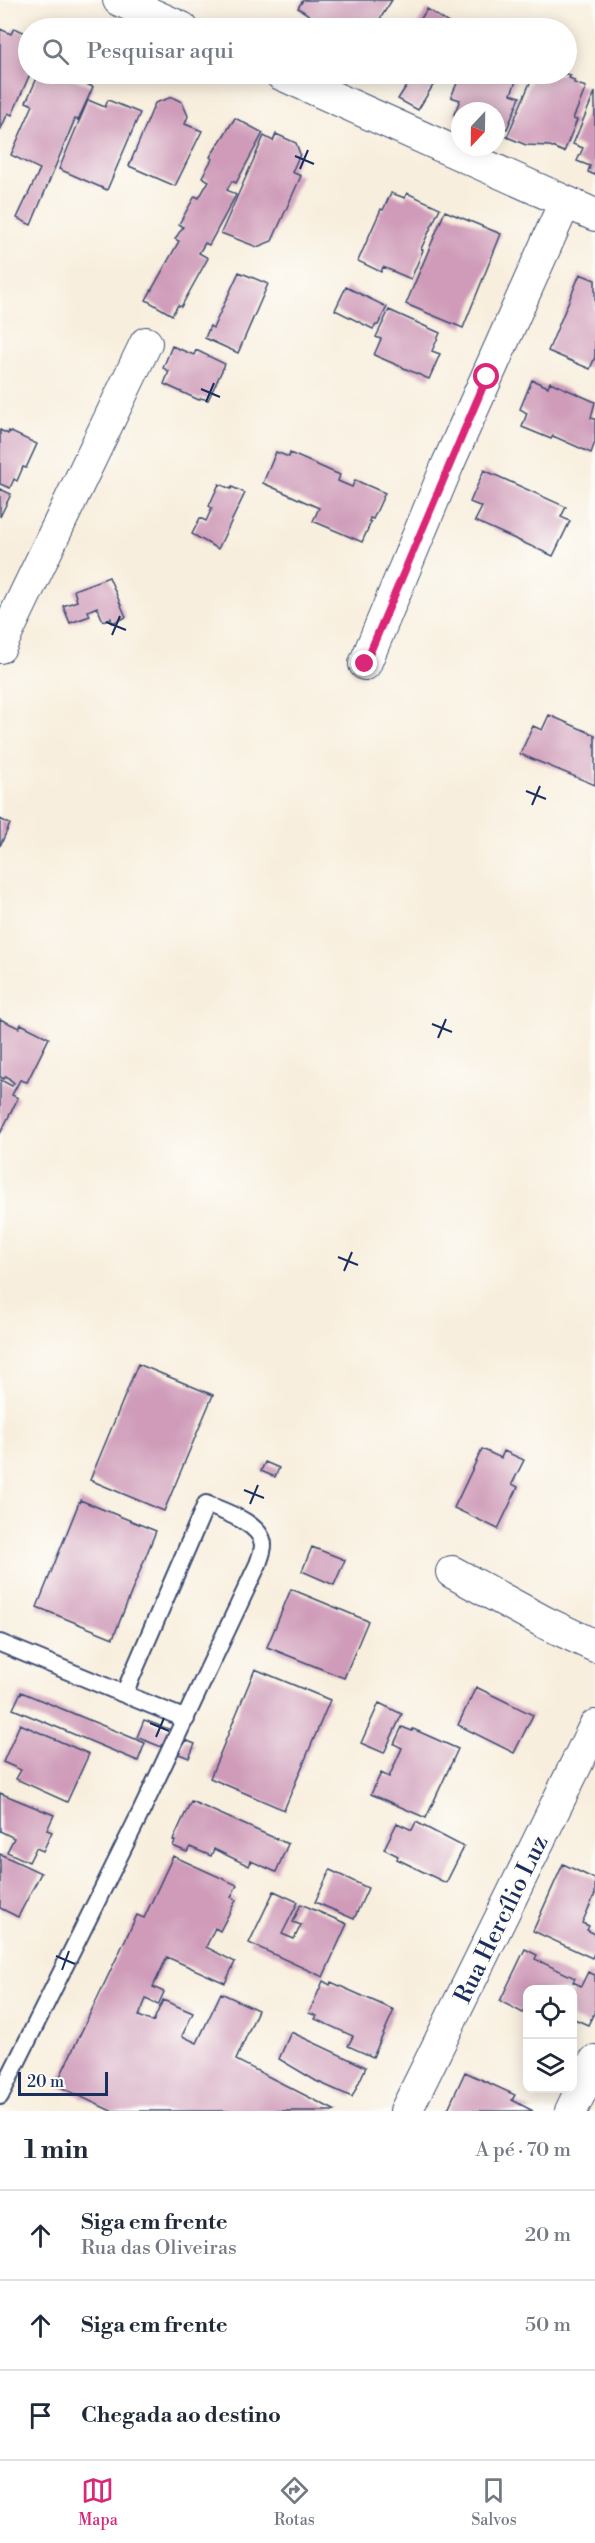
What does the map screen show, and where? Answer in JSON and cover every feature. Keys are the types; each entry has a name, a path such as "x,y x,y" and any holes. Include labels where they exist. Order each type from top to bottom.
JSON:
{"street":[{"path":"119,0 160,18"},
{"path":"304,84 595,215"},
{"path":"365,664 448,464 565,202"},
{"path":"0,647 146,344"},
{"path":"452,1572 544,1622 595,1646"},
{"name":"Rua Hercílio Luz","path":"406,2111 595,1726"},
{"path":"571,2111 595,2061"}],"lane":[{"path":"0,2096 141,1812 250,1582 263,1546 262,1539 249,1524 206,1504 124,1694"},
{"path":"0,1642 186,1719"}],"building":[{"path":"303,0 392,0 381,18 314,18 298,8"},
{"path":"427,9 441,18 421,18"},
{"path":"14,28 18,30 18,84 26,84 12,115 8,113 0,131 0,29 11,34"},
{"path":"34,84 86,84 93,87 78,120 75,119 31,225 17,218 40,169 11,155 33,105 26,102"},
{"path":"408,84 434,84 418,110 398,99"},
{"path":"457,84 515,84 511,94 520,97 507,129 505,128 505,102 459,102 460,100 451,97"},
{"path":"529,84 577,84 586,87 573,119 577,120 564,152 550,146 526,145 507,137"},
{"path":"595,92 595,175 588,172 590,166 577,161 583,148 573,144"},
{"path":"172,97 182,102 188,116 185,124 202,131 175,186 129,166 155,103"},
{"path":"88,100 105,107 108,100 140,113 107,190 59,169"},
{"path":"235,118 263,133 236,183 232,181 227,190 236,195 209,245 205,243 199,253 208,258 181,307 178,305 172,315 146,300 179,241 175,239 183,227 179,224 195,196 199,198 209,181 202,177 212,159 210,157"},
{"path":"276,134 296,143 300,154 292,172 301,176 272,241 257,247 221,233 264,136 273,141"},
{"path":"391,193 405,198 407,193 440,208 421,249 423,250 411,279 383,267 381,272 358,261 381,209 383,210"},
{"path":"445,211 501,234 463,328 406,304"},
{"path":"239,272 268,284 238,353 205,338 210,326 213,328"},
{"path":"580,274 595,280 595,357 590,369 548,351"},
{"path":"346,287 387,307 378,325 373,329 335,310"},
{"path":"389,310 440,333 432,351 440,354 429,379 374,355 381,339 376,337"},
{"path":"172,346 194,355 196,350 225,364 208,400 201,398 199,400 164,384 169,371 163,368"},
{"path":"532,380 548,387 550,382 595,402 591,418 595,419 595,442 591,453 553,436 551,439 522,427 527,413 520,409"},
{"path":"0,430 8,434 9,431 37,444 26,468 23,467 17,481 14,479 10,488 0,484"},
{"path":"276,452 289,457 290,453 340,475 338,481 352,487 355,480 385,493 373,519 370,518 371,522 362,542 313,521 319,508 263,483"},
{"path":"484,470 566,507 561,517 570,521 553,556 475,521 482,507 470,502"},
{"path":"219,484 245,493 218,549 192,534 200,518 206,521 212,508 209,506"},
{"path":"0,489 11,494 0,517"},
{"path":"109,577 126,617 112,623 111,618 103,621 97,607 88,611 90,616 70,623 63,606 77,601 74,590"},
{"path":"549,715 595,735 595,785 520,754 533,726 542,730"},
{"path":"0,819 10,824 0,846"},
{"path":"0,1019 19,1028 21,1024 49,1038 27,1082 20,1080 12,1095 18,1098 0,1134 0,1083 1,1080 12,1086 14,1083 6,1076 4,1079 0,1077"},
{"path":"138,1364 213,1395 164,1511 90,1480"},
{"path":"482,1449 501,1458 504,1451 524,1460 512,1484 518,1487 498,1529 454,1508"},
{"path":"265,1462 279,1468 275,1477 261,1471"},
{"path":"80,1500 156,1531 113,1638 37,1607"},
{"path":"312,1547 345,1560 334,1585 302,1571"},
{"path":"291,1589 368,1621 344,1678 267,1647"},
{"path":"255,1669 330,1700 284,1810 210,1778"},
{"path":"476,1687 533,1715 514,1753 458,1725"},
{"path":"21,1692 145,1743 138,1761 13,1709"},
{"path":"379,1703 402,1714 384,1753 361,1743"},
{"path":"144,1720 171,1730 164,1748 137,1737"},
{"path":"20,1724 89,1754 67,1802 16,1779 21,1770 3,1762"},
{"path":"402,1727 412,1731 413,1729 458,1749 426,1818 371,1794 381,1773 389,1777 402,1748 394,1744"},
{"path":"185,1740 195,1744 189,1758 179,1754"},
{"path":"0,1793 54,1815 47,1830 52,1832 43,1851 36,1848 29,1862 7,1852 14,1838 0,1831"},
{"path":"191,1801 288,1844 276,1872 251,1861 249,1866 214,1849 211,1856 190,1847 187,1852 173,1846 175,1841 173,1840"},
{"path":"416,1822 464,1847 446,1883 397,1859 398,1856 384,1849 397,1823 412,1830"},
{"path":"0,1854 41,1873 18,1917 0,1908"},
{"path":"173,1856 237,1885 231,1897 236,1900 220,1931 215,1928 206,1947 235,1962 225,1983 167,1957 153,1987 164,1992 158,2005 146,1999 139,2016 153,2022 163,2000 193,2013 182,2036 197,2043 221,1993 258,2010 236,2060 336,2111 111,2111 56,2085 137,1915 144,1918"},
{"path":"563,1864 595,1879 595,1894 582,1923 589,1926 587,1930 595,1934 595,1951 592,1958 533,1931"},
{"path":"330,1870 368,1888 354,1919 315,1902"},
{"path":"274,1891 298,1902 282,1934 294,1939 301,1925 293,1922 301,1904 347,1924 323,1977 249,1943"},
{"path":"525,1949 537,1955 535,1959 575,1978 573,1982 581,1986 588,1972 595,1975 595,2011 588,2025 577,2020 577,1985 523,1985 523,2013 500,2001"},
{"path":"323,1981 330,1985 331,1982 394,2010 373,2057 348,2046 353,2036 315,2019 317,2016 309,2013"},
{"path":"291,2032 366,2067 352,2097 316,2081 279,2059"},
{"path":"465,2072 515,2095 512,2100 533,2111 447,2111"}],"route":[{"path":"365,664 448,464 487,377"}]}
